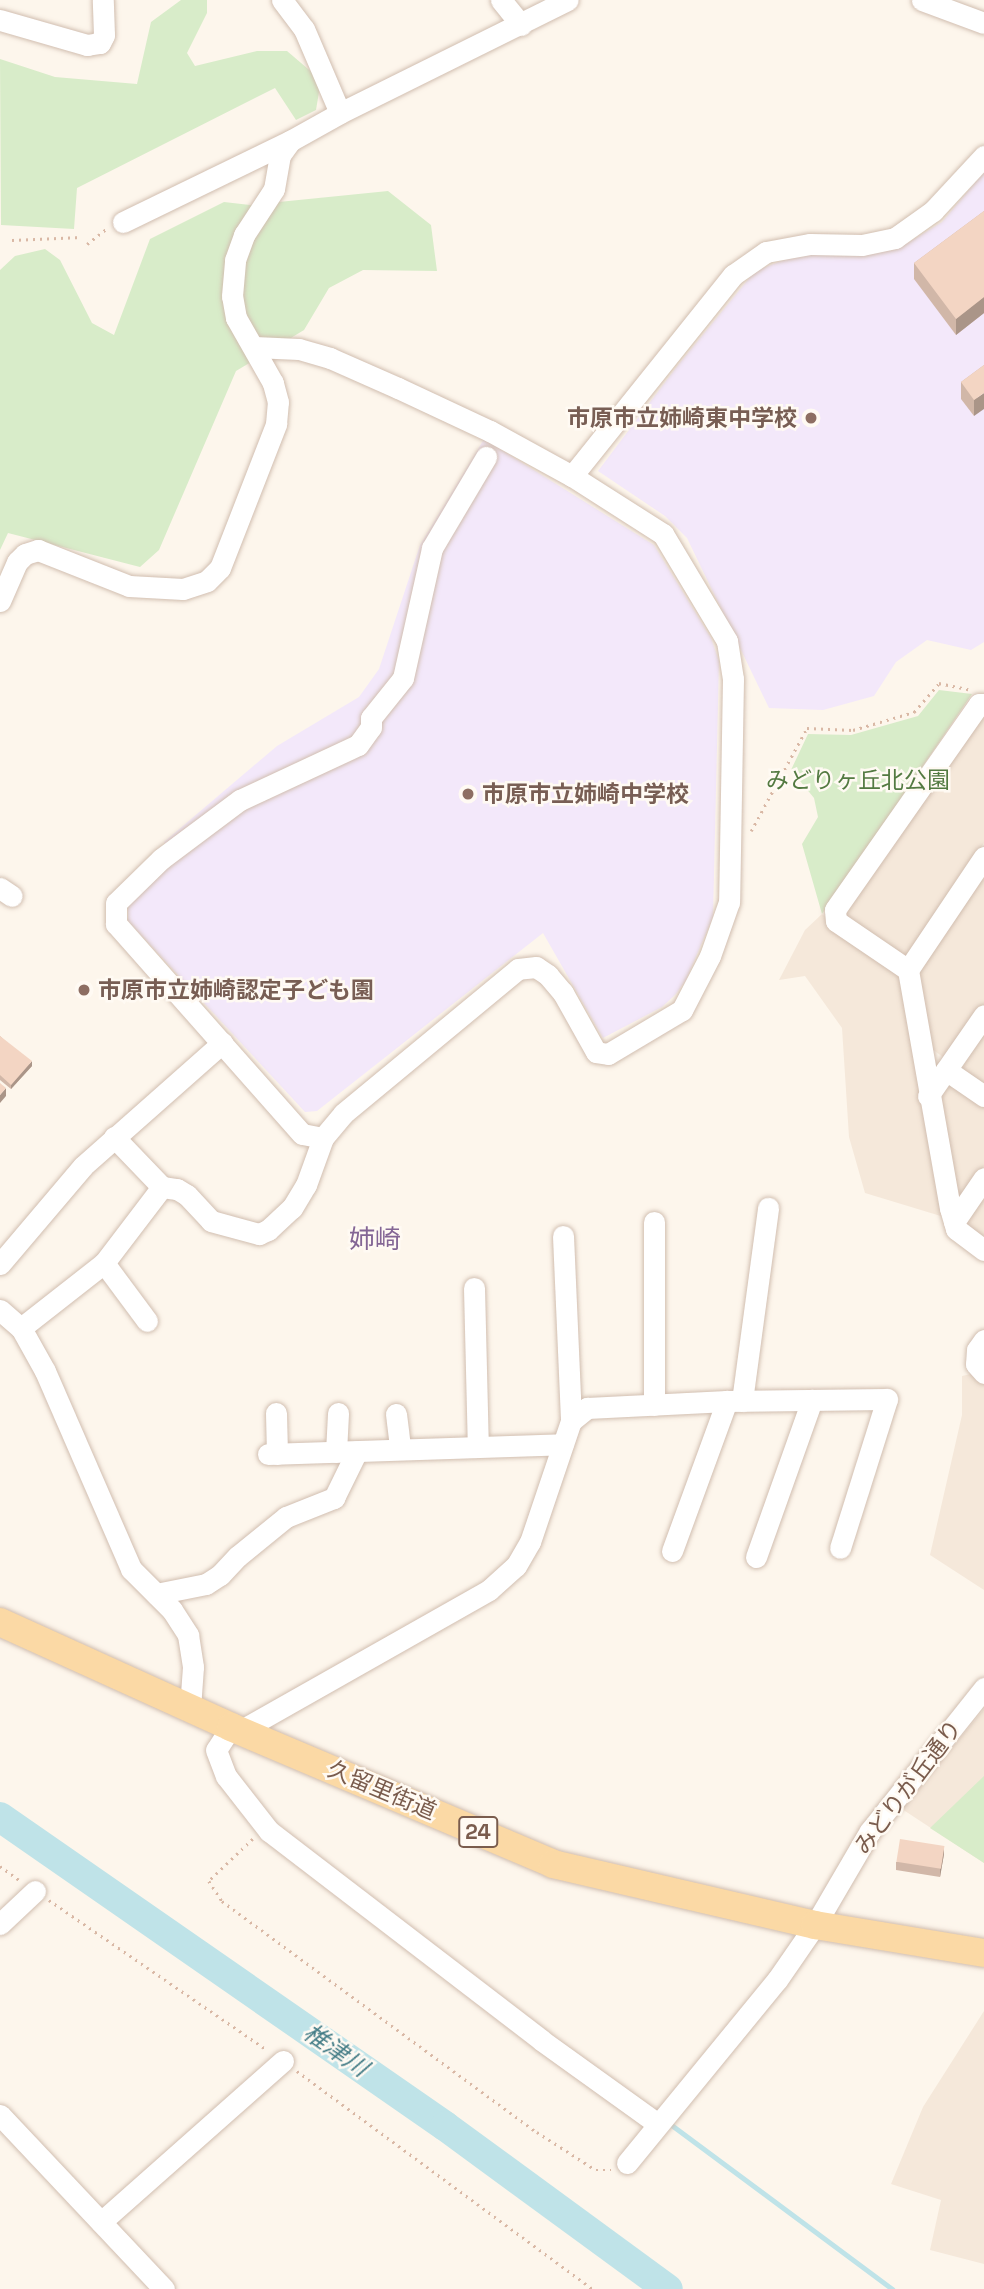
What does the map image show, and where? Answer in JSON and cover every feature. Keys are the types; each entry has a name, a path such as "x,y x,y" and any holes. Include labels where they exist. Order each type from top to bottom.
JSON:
{"main road":[{"name":"久留里街道","path":"0,1622 190,1708 229,1735 553,1864 815,1925 984,1953"}],"street":[{"path":"0,20 87,45 100,43 104,35 103,0"},
{"path":"282,0 304,29 340,113"},
{"path":"501,0 521,25"},
{"path":"123,222 568,0"},
{"path":"922,0 984,23"},
{"path":"0,601 17,562 25,554 38,550 129,586 183,589 207,581 220,568 276,424 278,402 273,383 236,318 232,296 235,260 244,235 274,189 280,155 290,141"},
{"path":"572,476 733,275 766,252 810,244 862,245 895,238 933,211 984,156"},
{"path":"114,1137 162,1187 177,1189 187,1195 211,1221 259,1234 268,1230 292,1208 306,1185 323,1138 342,1114 518,969 536,967 548,975 563,993 596,1052 608,1054 682,1010 710,956 729,902 733,679 727,641 663,534 572,476 490,431 330,358 299,349 254,347"},
{"path":"323,1138 302,1134 116,924 116,903 169,853 240,800 358,745 371,727 371,718 403,678 432,548 486,457"},
{"path":"908,970 836,921 835,911 982,704"},
{"path":"984,858 908,970 928,1096 954,1222 956,1229 984,1250"},
{"path":"928,1096 984,1015"},
{"path":"0,1264 83,1166 222,1043"},
{"path":"946,1070 984,1096"},
{"path":"954,1222 984,1178"},
{"path":"21,1328 104,1262 162,1187"},
{"path":"672,1551 735,1401 768,1208"},
{"path":"654,1222 654,1405"},
{"path":"563,1236 571,1421 530,1542 516,1566 498,1582 229,1735 226,1776 265,1828 520,2024 658,2124"},
{"path":"104,1262 147,1321"},
{"path":"474,1288 478,1447"},
{"path":"0,1310 21,1328 46,1371 131,1569 172,1610 188,1635 193,1667 190,1708"},
{"path":"984,1340 977,1350 976,1364 984,1373"},
{"path":"571,1421 587,1408 735,1401 887,1399 840,1548"},
{"path":"756,1557 812,1400"},
{"path":"276,1413 272,1454 563,1444"},
{"path":"156,1594 206,1584 286,1517 334,1498 346,1451 338,1413"},
{"path":"396,1414 400,1449"},
{"name":"みどりが丘通り","path":"627,2163 777,1980 815,1925 870,1831 984,1688"},
{"path":"0,1924 36,1891"},
{"path":"101,2222 283,2062"},
{"path":"5,2129 101,2222 164,2289"}],"path":[{"path":"12,240 82,237"},
{"path":"750,832 807,728 853,730 914,712 939,683 974,690 982,704"},
{"path":"265,1828 209,1881 222,1901 537,2132 596,2170 614,2170 627,2163"},
{"path":"0,1866 150,1967 593,2289"}],"shaded area":[{"name":"市原市立姉崎東中学校","path":"984,172 984,642 971,650 927,640 896,662 874,696 823,710 769,708 687,538 665,516 598,471 678,365 755,271 800,254 850,256 901,247 942,222"},
{"name":"市原市立姉崎中学校","path":"484,439 654,545 711,638 719,661 713,917 686,980 676,994 662,1007 603,1038 543,933 317,1111 305,1112 128,921 128,902 175,859 164,842 277,746 359,697 379,669 420,545"},
{"path":"984,716 984,843 908,955 901,956 846,917 847,910 978,717"},
{"path":"984,870 984,1005 943,1057 929,1047 915,970"},
{"path":"822,914 900,973 944,1217 865,1193 849,1137 842,1028 805,976 779,980 805,930"},
{"path":"984,1033 984,1087 964,1072 963,1064"},
{"path":"954,1083 984,1104 984,1166 960,1198 955,1197 936,1101 947,1085"},
{"path":"984,1193 984,1239 967,1227 965,1221"},
{"path":"971,1374 984,1382 984,1590 930,1555 962,1415 962,1376"},
{"path":"984,1709 984,1863 902,1809"},
{"path":"984,2011 984,2264 930,2250 941,2200 891,2184 923,2107"}],"green space":[{"path":"181,0 207,0 207,13 187,53 195,66 257,51 287,51 321,80 316,110 296,120 275,88 77,188 74,229 1,225 0,59 55,77 137,84 151,22"},
{"path":"388,191 431,225 437,271 363,270 329,288 304,330 236,371 159,550 140,567 8,533 0,550 0,270 15,256 45,249 60,260 92,323 114,335 150,239 224,202 250,205"},
{"name":"みどりヶ丘北公園","path":"939,690 972,694 822,914 802,844 818,817 814,798 791,770 808,734 851,735 918,716"},
{"path":"984,1776 984,1863 930,1828"}],"building":[{"path":"984,211 984,297 956,319 914,263"},
{"path":"984,365 984,393 974,400 961,382"},
{"path":"0,1036 32,1061 11,1085 0,1075"},
{"path":"0,1083 6,1088 0,1095"},
{"path":"900,1839 944,1846 941,1869 896,1862"}],"waterway":[{"name":"椎津川","path":"0,1817 445,2126 668,2289"},
{"path":"666,2121 892,2289"}],"place":[{"name":"市原市立姉崎東中学校","path":"811,418"},
{"name":"市原市立姉崎中学校","path":"468,794"},
{"name":"市原市立姉崎認定子ども園","path":"84,990"}],"district":[{"name":"姉崎","path":"375,1240"}]}
